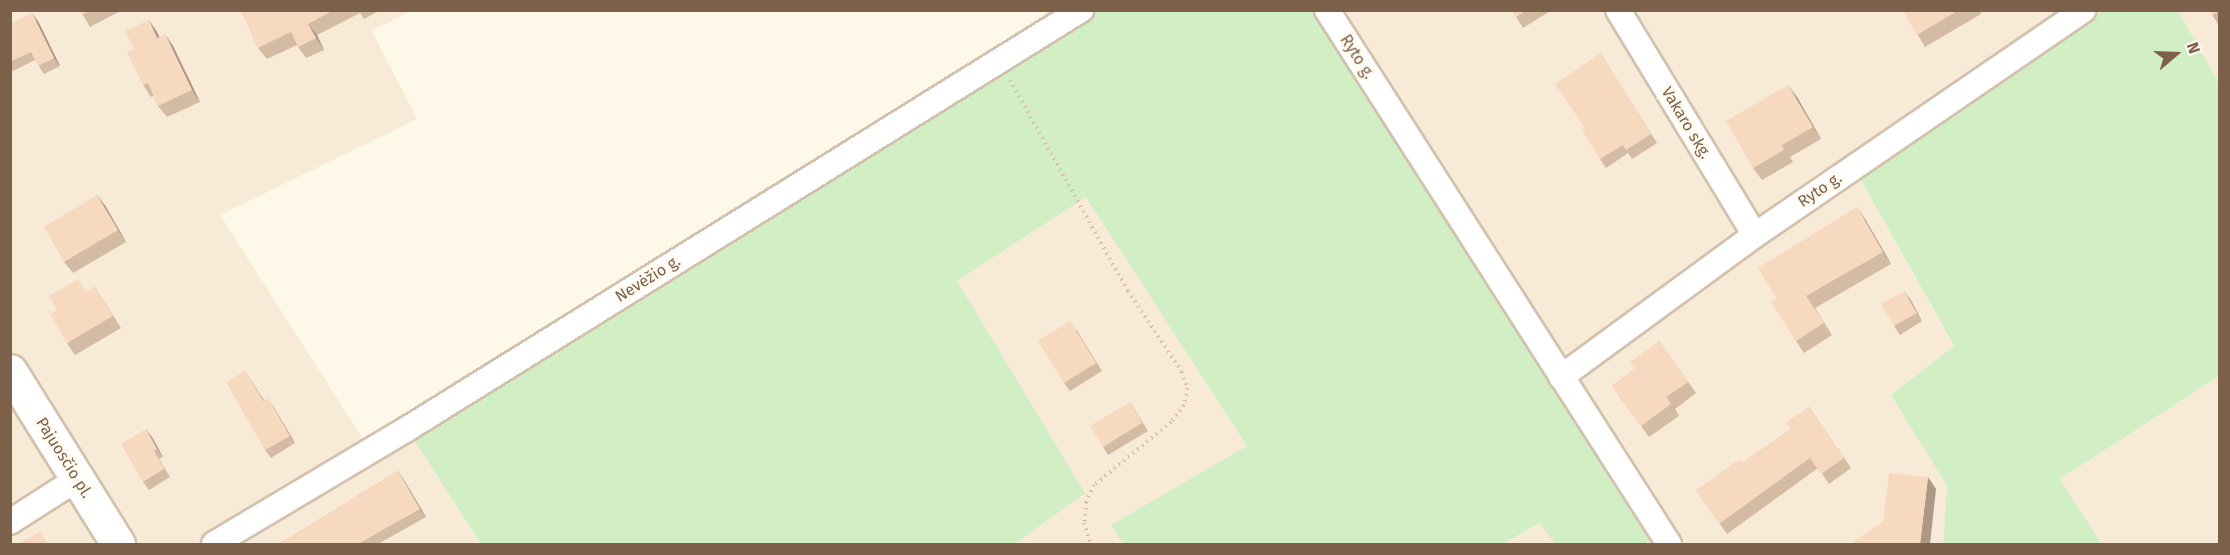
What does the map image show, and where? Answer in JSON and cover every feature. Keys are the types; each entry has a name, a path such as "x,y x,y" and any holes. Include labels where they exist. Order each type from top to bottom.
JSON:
{"main road":[{"name":"Pajuosčio pl.","path":"10,371 118,544"}],"street":[{"name":"Nevėžio g.","path":"214,544 417,423 1081,10"},
{"name":"Ryto g.","path":"1327,10 1669,544"},
{"name":"Vakaro skg.","path":"1618,10 1755,235"},
{"name":"Ryto g.","path":"1561,377 1755,235 2083,10"},
{"path":"10,522 77,479"}],"path":[{"path":"999,61 1128,291 1182,372 1187,388 1184,405 1171,422 1094,485 1086,502 1084,522 1091,544"}],"shaded area":[{"path":"10,11 411,11 372,31 417,119 220,215 370,450 407,429 481,544 11,544"},
{"path":"1318,11 2103,11 1860,178 1954,347 1891,395 1947,486 1943,544 1644,544 1654,538"},
{"path":"2178,11 2219,11 2219,83"},
{"path":"1087,196 1247,446 1112,525 1123,544 1015,544 1084,493 957,281"},
{"path":"2219,376 2219,544 2102,544 2060,479"},
{"path":"1541,523 1555,544 1503,544"}],"green space":[{"path":"1099,11 1318,11 1654,538 1644,544 1555,544 1540,523 1503,544 1123,544 1111,525 1247,446 1086,197 957,281 1085,493 1015,544 481,544 407,429 1014,65"},
{"path":"2103,11 2178,11 2219,83 2219,376 2060,479 2102,544 1943,544 1947,486 1891,395 1954,346 1860,178"}],"building":[{"path":"80,10 91,10 82,15"},
{"path":"241,10 334,10 308,24 316,38 298,47 291,32 258,48"},
{"path":"1512,10 1527,10 1516,17"},
{"path":"1903,10 1959,10 1917,35"},
{"path":"2209,10 2220,10 2220,11 2212,15"},
{"path":"32,13 54,58 38,66 31,52 10,62 10,24"},
{"path":"149,20 157,38 165,34 192,90 158,106 148,83 143,85 127,52 134,49 125,31"},
{"path":"1601,53 1651,134 1626,150 1623,145 1600,159 1582,130 1585,128 1555,84"},
{"path":"1788,85 1813,127 1782,145 1784,150 1753,168 1726,121"},
{"path":"97,195 118,230 64,262 44,227"},
{"path":"1857,207 1883,252 1806,296 1824,323 1796,341 1771,302 1777,299 1758,268"},
{"path":"78,279 86,292 95,287 113,316 67,343 50,314 57,310 49,296"},
{"path":"1904,291 1917,313 1894,326 1881,304"},
{"path":"1070,321 1096,363 1064,383 1038,341"},
{"path":"1659,341 1688,382 1666,397 1671,404 1641,426 1612,386 1635,369 1630,362"},
{"path":"245,371 263,401 268,398 290,436 265,450 226,382"},
{"path":"1130,402 1142,423 1103,447 1090,426"},
{"path":"1809,407 1844,458 1821,474 1810,458 1719,524 1696,490 1740,459 1742,463 1791,429 1786,422"},
{"path":"146,429 157,449 154,451 164,469 143,482 121,444"},
{"path":"398,471 420,509 358,544 279,544"},
{"path":"1889,473 1928,477 1920,544 1856,544 1854,541 1883,522"},
{"path":"40,532 48,544 18,544"}]}
